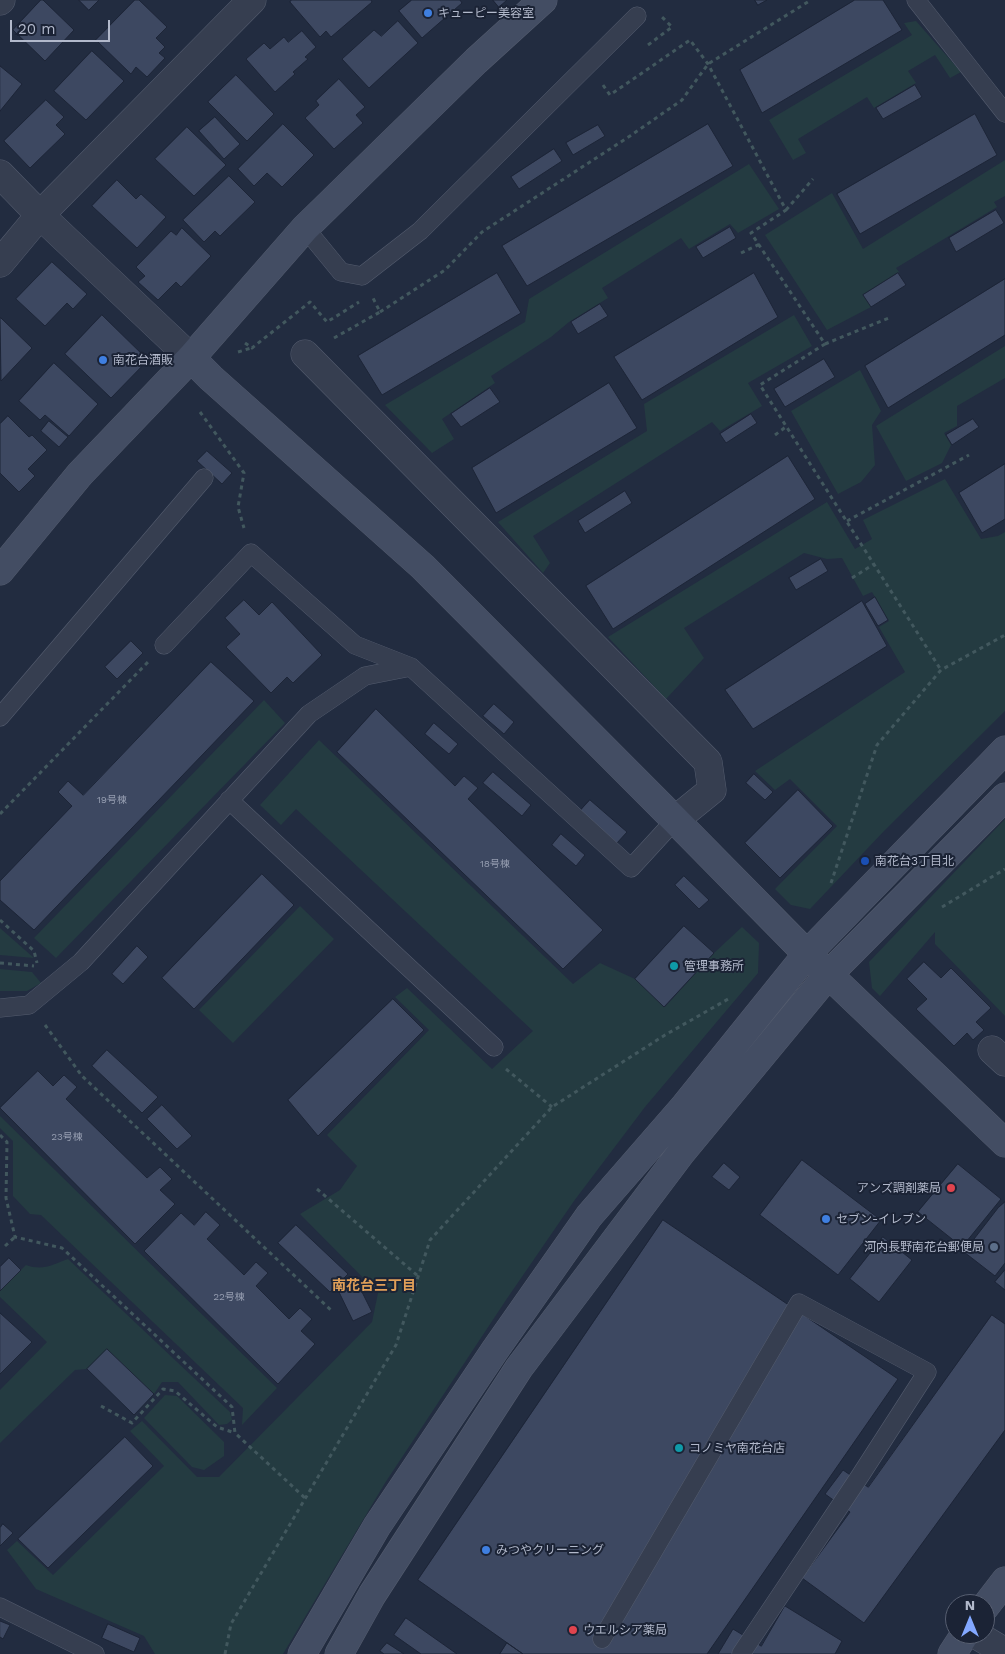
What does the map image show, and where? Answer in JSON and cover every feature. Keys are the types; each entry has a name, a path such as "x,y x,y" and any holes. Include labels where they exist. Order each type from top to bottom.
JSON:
{"street":[{"path":"0,263 40,215 252,0"},
{"path":"0,571 80,474 191,358 305,228 476,61 543,0"},
{"path":"0,174 40,215 211,378 423,567 828,975 1005,1142"},
{"path":"305,354 708,762 712,790 676,820"},
{"path":"302,1654 377,1526 495,1350 589,1216 683,1108 807,954 1005,750"},
{"path":"339,1654 372,1595 519,1368 680,1153 828,975 1005,797"},
{"path":"995,1594 1005,1581"},
{"path":"992,1644 1005,1652"}],"lane":[{"path":"916,0 1005,112"},
{"path":"305,228 341,272 362,276 420,231 637,16"},
{"path":"0,717 204,478"},
{"path":"164,645 251,553 356,645 411,667 631,868 676,820"},
{"path":"0,1008 30,1005 81,962 309,714 365,676 411,667"},
{"path":"229,800 494,1047"},
{"path":"602,1639 798,1303 927,1372 741,1654"},
{"path":"0,1607 94,1654"}],"path":[{"path":"380,312 444,270 482,232 682,100 708,64 811,0"},
{"path":"640,51 672,27 658,13"},
{"path":"601,82 610,95 690,40 708,64 786,210"},
{"path":"813,179 786,210 751,233 825,344"},
{"path":"741,253 760,244"},
{"path":"889,318 825,344 760,385 941,670"},
{"path":"775,435 787,426"},
{"path":"847,521 969,454"},
{"path":"852,578 874,564"},
{"path":"828,891 877,745 941,670 1005,634"},
{"path":"0,814 164,645"},
{"path":"0,920 34,951 38,966"},
{"path":"225,1654 231,1624 396,1345 430,1240 552,1107 665,1035 732,997"},
{"path":"30,1005 82,1076 332,1312"},
{"path":"0,1136 7,1142 6,1198 15,1237"},
{"path":"317,1189 418,1276"},
{"path":"5,1246 15,1237"},
{"path":"15,1237 62,1248 232,1407 235,1432"},
{"path":"101,1406 132,1422 163,1389 175,1391 217,1427 235,1432 305,1498"}],"green space":[{"path":"916,21 961,72 950,78 935,55 908,71 916,83 874,108 867,97 798,139 806,153 793,160 769,120 912,35 904,23"},
{"path":"1005,160 1005,196 994,202 997,207 896,268 899,272 863,295 871,307 827,330 765,235 832,193 863,249"},
{"path":"749,164 779,209 738,233 730,224 689,249 681,238 602,288 608,298 569,322 551,337 491,376 495,383 442,419 454,439 432,453 385,405 525,322 529,299"},
{"path":"794,315 812,346 748,383 762,406 720,431 712,422 533,536 550,563 543,573 498,522 647,431 644,404"},
{"path":"1005,346 1005,378 957,406 957,426 944,433 951,445 942,463 906,481 876,426"},
{"path":"860,370 881,411 872,425 875,465 861,482 838,494 791,411"},
{"path":"945,479 981,539 998,536 1005,532 1005,711 885,830 810,909 791,905 775,889 837,826 790,779 775,790 755,771 905,672 879,627 889,621 872,592 863,596 842,558 827,559 804,553 684,628 704,658 666,699 608,637 827,502 855,549 872,539 863,520"},
{"path":"264,700 285,723 56,958 34,938"},
{"path":"319,740 573,984 600,963 635,979 665,1007 714,953 742,927 759,943 758,973 645,1107 574,1201 385,1483 283,1654 155,1654 144,1636 36,1589 7,1550 17,1541 53,1575 164,1466 130,1431 142,1421 197,1477 219,1477 372,1322 378,1293 300,1214 340,1190 357,1166 327,1135 429,1030 395,997 407,988 492,1069 533,1031 296,809 281,825 260,805"},
{"path":"1005,819 1005,1016 935,944 935,932 880,996 872,988 869,962"},
{"path":"300,906 334,939 233,1043 199,1010"},
{"path":"0,928 34,958 0,955"},
{"path":"0,969 32,972 41,983 27,991 0,991"},
{"path":"0,1116 277,1388 242,1425 243,1408 41,1215 30,1214 13,1196 13,1141 0,1128"},
{"path":"68,1259 230,1412 232,1420 227,1424 219,1425 178,1382 162,1382 154,1394 134,1415 87,1369 75,1370 0,1443 0,1390 47,1342 0,1297 0,1291 26,1265 43,1267"},
{"path":"165,1395 177,1396 224,1442 224,1456 204,1470 192,1467 144,1418"}],"building":[{"path":"41,0 74,30 45,61 13,30"},
{"path":"79,0 99,0 89,10"},
{"path":"135,0 139,0 167,27 156,38 165,47 159,53 165,58 147,77 136,67 131,74 96,40"},
{"path":"292,0 371,0 372,2 331,37 326,31 320,37 290,2"},
{"path":"412,0 460,0 462,3 422,38 399,11"},
{"path":"493,0 507,0 499,7"},
{"path":"755,0 767,0 758,5"},
{"path":"855,0 883,0 902,30 762,113 740,70"},
{"path":"398,21 418,43 369,88 342,59 374,30 381,36"},
{"path":"302,31 316,47 305,57 308,59 293,72 295,74 275,92 246,59 264,43 270,49 284,37 288,42"},
{"path":"92,51 124,81 86,120 54,91"},
{"path":"0,66 22,84 0,111"},
{"path":"236,75 274,114 247,141 208,102"},
{"path":"339,79 365,107 356,115 363,123 334,149 305,118 319,105 316,101"},
{"path":"915,85 922,97 883,119 876,108"},
{"path":"46,100 64,117 56,125 65,134 30,168 4,141"},
{"path":"975,114 997,155 860,234 837,194"},
{"path":"215,117 240,144 224,159 199,131"},
{"path":"283,124 314,155 282,187 267,173 254,186 238,169"},
{"path":"708,124 733,166 527,286 502,246"},
{"path":"598,125 605,136 573,155 566,143"},
{"path":"187,127 226,165 194,196 155,159"},
{"path":"554,149 562,161 519,189 511,177"},
{"path":"229,176 255,202 220,236 215,231 204,242 183,220"},
{"path":"117,180 136,199 141,194 166,217 137,248 92,206"},
{"path":"996,210 1004,223 956,252 949,238"},
{"path":"730,227 736,238 703,258 696,247"},
{"path":"182,228 211,256 181,287 176,282 158,300 138,282 145,276 136,267 171,231 176,235"},
{"path":"52,262 87,294 73,309 67,303 45,326 16,299"},
{"path":"497,273 521,313 382,395 358,356"},
{"path":"754,273 778,317 642,400 614,357"},
{"path":"898,273 906,285 871,307 863,295"},
{"path":"1005,279 1005,335 888,408 865,366"},
{"path":"600,304 608,316 578,334 571,322"},
{"path":"102,315 148,360 111,398 65,354"},
{"path":"0,319 32,348 1,381"},
{"path":"824,359 835,377 785,407 774,389"},
{"path":"54,363 98,404 69,436 45,415 40,420 19,401"},
{"path":"609,383 637,428 496,513 472,468"},
{"path":"490,388 500,402 461,427 451,414"},
{"path":"751,414 757,423 726,443 720,434"},
{"path":"8,416 29,437 32,435 47,450 28,469 35,476 19,492 0,473 0,424"},
{"path":"973,419 979,427 952,445 946,435"},
{"path":"49,421 68,437 59,447 41,431"},
{"path":"207,451 232,473 222,484 197,461"},
{"path":"788,456 815,499 613,629 586,586"},
{"path":"1005,464 1005,519 982,533 959,493"},
{"path":"625,491 632,503 585,533 578,521"},
{"path":"821,559 828,571 796,590 789,578"},
{"path":"875,597 888,620 878,626 865,604"},
{"path":"244,600 259,615 272,602 322,655 293,683 287,677 271,693 226,647 240,634 225,618"},
{"path":"862,601 887,646 753,729 725,690"},
{"path":"131,641 143,653 117,679 105,667"},
{"path":"211,662 254,701 34,930 0,900 0,881 72,806 58,792 68,781 83,795"},
{"path":"494,704 514,722 504,734 483,716"},
{"path":"376,709 455,786 464,776 478,788 468,799 603,930 563,969 337,752"},
{"path":"434,723 458,744 449,754 425,734"},
{"path":"493,772 531,805 522,816 483,783"},
{"path":"754,774 773,792 765,800 746,783"},
{"path":"798,790 833,826 780,878 745,843"},
{"path":"590,800 627,832 617,843 580,811"},
{"path":"561,834 585,855 576,866 552,845"},
{"path":"262,874 294,905 194,1009 162,978"},
{"path":"684,876 709,900 699,909 675,885"},
{"name":"管理事務所","path":"684,926 714,953 664,1007 635,979"},
{"path":"137,946 148,957 123,984 112,974"},
{"path":"924,962 941,978 951,968 991,1008 976,1022 984,1030 973,1040 967,1033 954,1046 916,1009 927,999 907,979"},
{"path":"393,999 424,1030 318,1136 288,1100"},
{"path":"107,1050 158,1097 142,1113 92,1066"},
{"path":"38,1071 53,1086 64,1075 77,1087 66,1099 147,1178 160,1167 172,1179 160,1190 175,1204 135,1244 0,1108"},
{"path":"162,1105 192,1136 177,1149 147,1119"},
{"path":"802,1160 881,1220 838,1275 760,1215"},
{"path":"724,1163 740,1177 729,1190 712,1177"},
{"path":"958,1164 1001,1199 962,1247 918,1212"},
{"path":"1005,1202 1005,1263 995,1276 964,1252 998,1208"},
{"path":"206,1212 220,1225 207,1239 244,1275 256,1262 268,1273 256,1286 289,1319 300,1308 312,1319 301,1331 315,1344 278,1384 144,1251 181,1213 194,1225"},
{"name":"コノミヤ南花台店","path":"663,1220 898,1379 707,1654 523,1654 418,1580"},
{"path":"296,1225 348,1274 330,1292 278,1243"},
{"path":"883,1237 912,1260 879,1302 850,1279"},
{"path":"9,1258 21,1270 0,1291 0,1267"},
{"path":"1005,1270 1005,1290 995,1282"},
{"path":"355,1278 372,1312 353,1321 337,1288"},
{"path":"0,1313 32,1342 0,1374"},
{"path":"992,1315 1005,1324 1005,1430 864,1623 802,1578 850,1512 825,1494 843,1470 868,1487"},
{"path":"107,1349 154,1394 134,1415 87,1369"},
{"path":"125,1437 153,1466 48,1568 18,1539"},
{"path":"3,1524 13,1533 0,1546 0,1528"},
{"path":"785,1606 842,1641 835,1654 718,1654 733,1629 761,1646"},
{"path":"406,1618 457,1654 421,1654 394,1635"},
{"path":"0,1621 10,1625 3,1639 0,1637"},
{"path":"108,1624 140,1638 134,1652 102,1638"},
{"path":"387,1643 404,1654 384,1654 380,1651"},
{"path":"507,1643 523,1654 500,1654"}],"place":[{"name":"キューピー美容室","path":"428,13"},
{"name":"南花台酒販","path":"103,360"},
{"name":"南花台3丁目北","path":"865,861"},
{"name":"管理事務所","path":"674,966"},
{"name":"アンズ調剤薬局","path":"951,1188"},
{"name":"セブン-イレブン","path":"826,1219"},
{"name":"河内長野南花台郵便局","path":"994,1247"},
{"name":"コノミヤ南花台店","path":"679,1448"},
{"name":"みつやクリーニング","path":"486,1550"},
{"name":"ウエルシア薬局","path":"573,1630"}],"district":[{"name":"南花台三丁目","path":"374,1286"}]}
